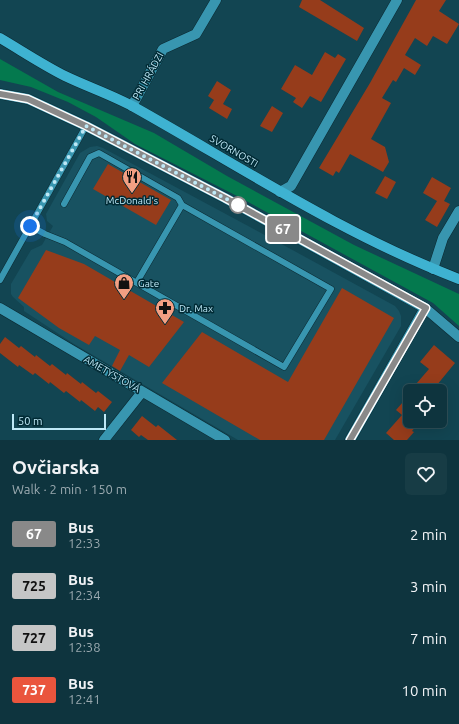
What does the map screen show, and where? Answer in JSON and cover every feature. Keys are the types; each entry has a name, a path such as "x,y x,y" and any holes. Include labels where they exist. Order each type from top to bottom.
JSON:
{"main road":[{"name":"SVORNOSTI","path":"0,38 64,76 132,106 280,192 352,231 459,279"}],"street":[{"name":"PRI HRÁDZI","path":"132,106 163,49 196,34 216,0"},
{"path":"280,192 291,186 397,0"},
{"path":"0,94 28,99 86,126 225,198 426,308 459,337"},
{"path":"434,269 444,238 459,210"},
{"name":"AMETYSTOVÁ","path":"0,308 225,440"},
{"path":"350,440 426,308"},
{"path":"104,440 142,392"}],"lane":[{"path":"0,280 86,126"},
{"path":"30,226 65,242 284,367 331,289 182,205 178,198 99,153 90,157 64,204"},
{"path":"137,282 182,205"}],"shaded area":[{"path":"97,146 395,306 401,316 401,326 335,440 238,440 74,344 24,311 24,307 11,294 11,284 31,250 42,245 53,226 47,221 46,214 80,153 90,147"}],"green space":[{"path":"0,59 58,92 154,133 227,176 354,245 459,294 459,326 433,303 239,197 135,144 96,117 68,102 31,87 0,80"}],"building":[{"path":"302,0 320,0 364,28 357,41 299,7"},
{"path":"416,0 446,0 439,11 459,24 447,44 433,36 427,46 415,38 405,55 421,65 415,75 404,68 396,82 393,80 382,98 391,103 371,139 385,147 389,162 383,172 350,154 339,173 336,171 333,176 319,168 370,83"},
{"path":"325,52 335,58 338,54 346,59 321,102 310,96 302,108 293,102 296,98 281,89 295,65 312,75"},
{"path":"217,81 231,90 223,104 232,109 227,119 209,108 214,100 208,96"},
{"path":"272,106 283,113 272,132 260,126"},
{"name":"McDonald's","path":"108,164 171,200 156,225 93,189"},
{"path":"385,176 396,182 387,199 375,193"},
{"path":"432,177 451,188 444,201 450,204 437,227 425,220 437,201 423,193"},
{"path":"46,250 84,264 184,322 149,367 129,355 120,371 112,366 120,350 95,336 89,345 59,328 18,298"},
{"path":"342,288 394,318 324,440 260,440 162,383 202,332 288,382"},
{"path":"5,337 19,348 21,346 50,366 52,364 81,384 82,382 96,393 98,391 112,402 104,412 98,407 95,411 66,391 64,393 50,382 49,384 35,373 33,375 19,365 18,367 0,353 0,344"},
{"path":"434,345 455,363 438,384 416,384 429,369 420,362"},
{"path":"403,402 403,428 414,428 412,431 414,432 407,440 394,440 386,433 402,415 396,410"},
{"path":"142,416 156,427 158,425 177,440 148,440 141,435 139,437 131,430"}],"bus line":[{"name":"67","path":"0,94 28,99 86,126 225,198 426,308 350,440"}],"place":[{"name":"McDonald's","path":"132,194"},
{"name":"Gate","path":"124,300"},
{"name":"Dr. Max","path":"165,325"}],"route":[{"path":"30,226 86,126 238,205"}]}
